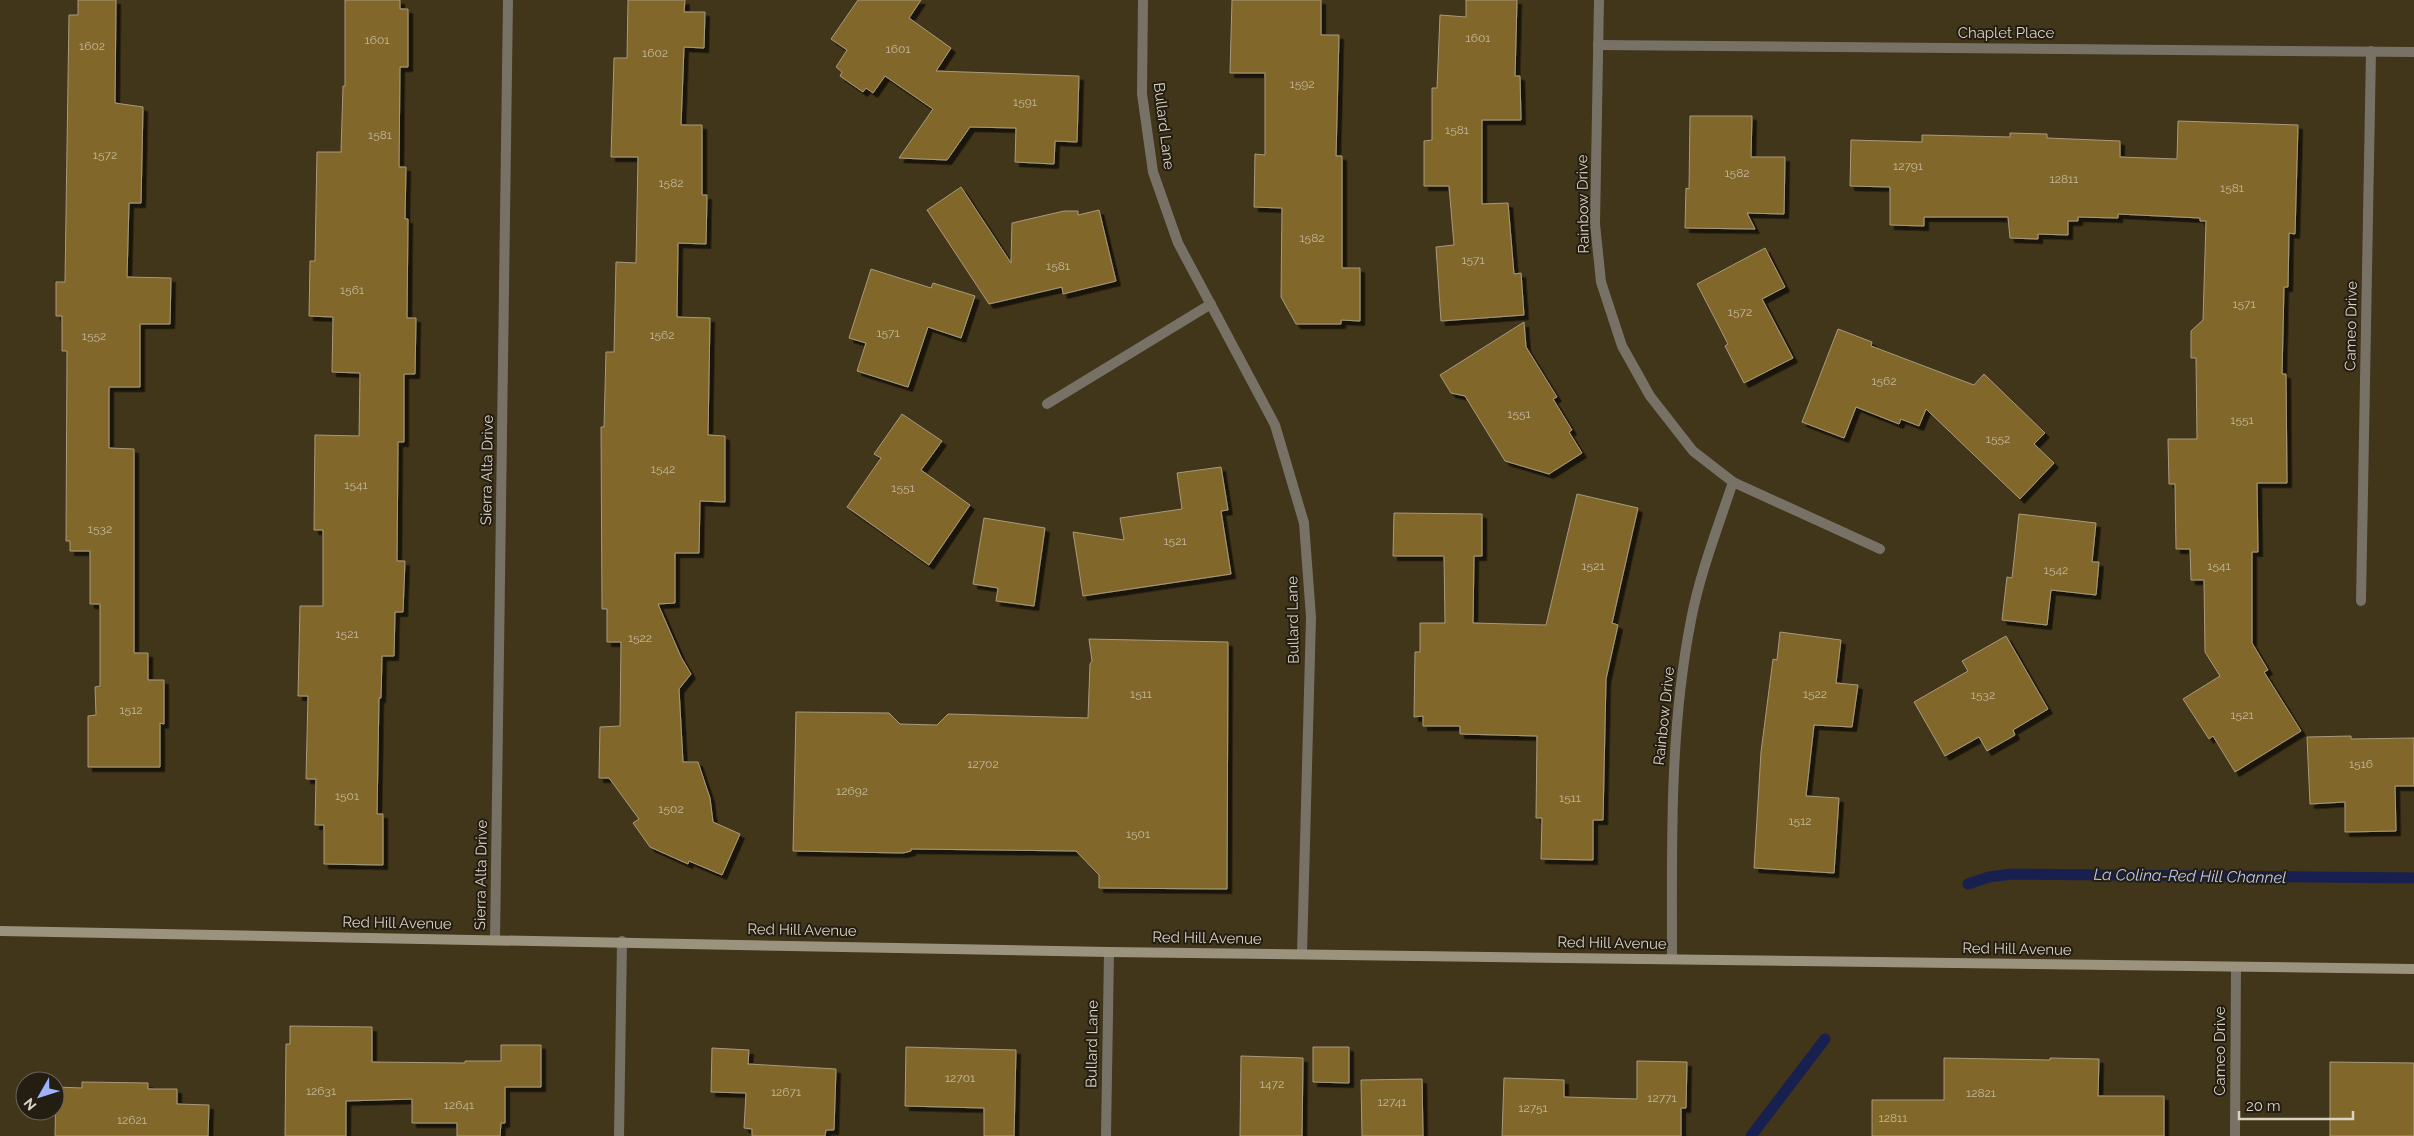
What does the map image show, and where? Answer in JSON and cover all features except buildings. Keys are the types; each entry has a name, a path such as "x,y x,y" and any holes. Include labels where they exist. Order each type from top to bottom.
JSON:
{"main road":[{"name":"Red Hill Avenue","path":"0,931 1109,952 2414,969"}],"street":[{"name":"Sierra Alta Drive","path":"495,940 508,0"},
{"name":"Bullard Lane","path":"1143,0 1142,94 1153,172 1178,243 1275,425 1304,523 1311,617 1302,954"},
{"name":"Rainbow Drive","path":"1599,0 1595,224 1601,282 1622,346 1650,396 1693,451 1733,482 1880,549"},
{"name":"Chaplet Place","path":"1598,45 2414,52"},
{"name":"Cameo Drive","path":"2361,601 2370,51"},
{"path":"1047,404 1211,304"},
{"name":"Rainbow Drive","path":"1672,959 1672,779 1678,704 1691,618 1733,482"},
{"path":"619,1136 622,942"},
{"name":"Bullard Lane","path":"1106,1136 1109,952"},
{"name":"Cameo Drive","path":"2235,1136 2236,967"}],"waterway":[{"name":"La Colina-Red Hill Channel","path":"1968,884 1989,877 2012,874 2414,878"},
{"name":"La Colina-Red Hill Channel","path":"1751,1136 1825,1039"}]}
